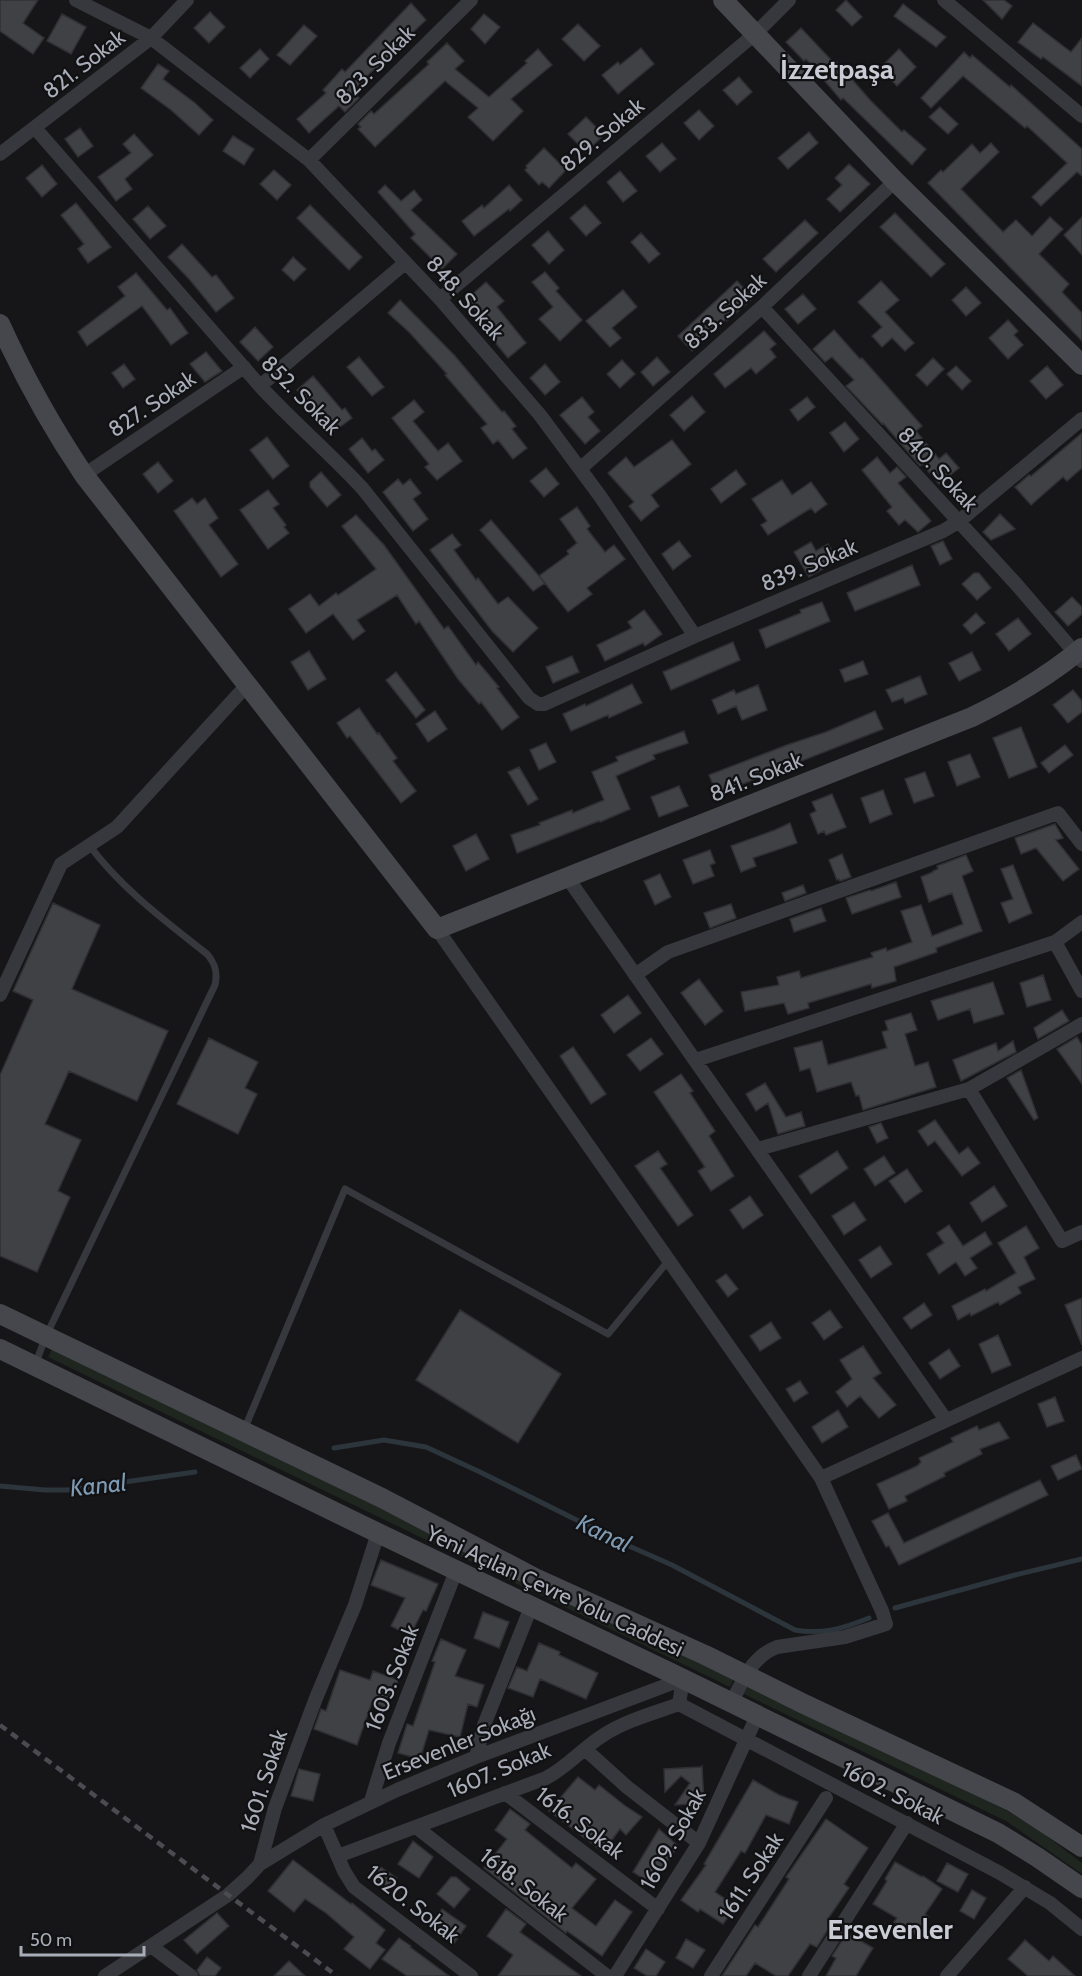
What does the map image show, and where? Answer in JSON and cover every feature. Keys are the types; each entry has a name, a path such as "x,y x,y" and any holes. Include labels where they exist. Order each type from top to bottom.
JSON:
{"main road":[{"path":"723,0 895,181 1082,365"},
{"path":"0,324 36,399 84,475 437,929"},
{"name":"841. Sokak","path":"437,929 972,717 999,704 1080,654"},
{"name":"Yeni Açılan Çevre Yolu Caddesi","path":"0,1314 413,1513 536,1578 705,1655 1013,1802 1082,1847"},
{"name":"Yeni Açılan Çevre Yolu Caddesi","path":"0,1349 998,1833 1082,1888"}],"street":[{"name":"848. Sokak","path":"76,0 93,4 152,38 309,160 440,299 540,415 610,510 695,636"},
{"name":"821. Sokak","path":"0,154 152,38 188,0"},
{"name":"823. Sokak","path":"309,160 471,0"},
{"name":"829. Sokak","path":"440,299 756,33 789,0"},
{"path":"944,0 1082,116"},
{"name":"852. Sokak","path":"35,128 260,386 363,489 529,698"},
{"name":"833. Sokak","path":"580,469 762,307 895,181"},
{"path":"260,386 405,263"},
{"name":"840. Sokak","path":"762,307 1080,654"},
{"name":"827. Sokak","path":"84,475 244,368"},
{"name":"839. Sokak","path":"529,698 538,704 543,704 695,636 930,538 958,522 1082,419"},
{"path":"0,995 60,864 117,827 248,685"},
{"path":"635,975 669,952 1058,813 1082,844"},
{"path":"567,877 946,1420"},
{"path":"696,1060 1055,942 1082,922"},
{"path":"437,929 821,1478 886,1624 845,1637 777,1647 760,1656 753,1663 731,1703"},
{"path":"1055,942 1082,991"},
{"path":"758,1149 969,1089 1082,1024"},
{"path":"969,1089 1062,1241 1082,1232"},
{"path":"821,1478 1082,1358"},
{"name":"1601. Sokak","path":"105,1976 228,1895 260,1864 275,1808 316,1698 355,1605 378,1533"},
{"name":"1603. Sokak","path":"371,1801 389,1743 456,1571"},
{"path":"476,1757 484,1725 531,1607"},
{"path":"679,1704 683,1679"},
{"name":"Ersevenler Sokağı","path":"260,1864 324,1825 371,1801 476,1757 683,1679"},
{"name":"1602. Sokak","path":"679,1704 1025,1887 1082,1929"},
{"name":"1607. Sokak","path":"338,1856 558,1772 614,1729 679,1704"},
{"name":"1609. Sokak","path":"615,1976 699,1844 757,1716"},
{"path":"586,1750 627,1787 699,1844"},
{"name":"1616. Sokak","path":"506,1793 658,1909"},
{"name":"1611. Sokak","path":"711,1976 826,1798"},
{"path":"809,1976 908,1824"},
{"name":"1620. Sokak","path":"324,1825 354,1887 471,1976"},
{"name":"1618. Sokak","path":"416,1827 607,1976"},
{"path":"947,1976 1025,1887"},
{"path":"151,1946 191,1976"}],"lane":[{"path":"34,1366 45,1336 131,1162 217,977 214,964 207,954 129,891 89,845"},
{"path":"244,1431 345,1189 608,1334 669,1260"}],"shaded area":[{"path":"52,1349 734,1679 730,1687 48,1357"},
{"path":"749,1685 1004,1809 1044,1834 1082,1863 1082,1874 1006,1821 744,1694"}],"building":[{"path":"0,0 38,0 23,23 44,38 33,54 0,31"},
{"path":"846,0 862,17 852,26 836,10"},
{"path":"983,0 1004,0 1012,6 1002,19"},
{"path":"411,3 426,20 393,51 395,53 377,72 374,69 352,92 359,98 345,112 339,106 309,133 297,119 326,93 323,90 342,69 345,72"},
{"path":"903,4 946,37 936,47 894,16"},
{"path":"210,12 225,27 209,43 194,28"},
{"path":"62,14 86,27 71,54 47,41"},
{"path":"484,14 500,27 485,44 471,29"},
{"path":"1033,23 1071,52 1082,38 1082,86 1043,57 1041,59 1018,42"},
{"path":"578,24 600,46 584,61 562,39"},
{"path":"304,25 317,36 290,65 277,55"},
{"path":"801,28 833,62 835,60 902,132 904,130 926,149 912,165 843,98 841,100 806,59 804,61 786,42"},
{"path":"447,43 464,61 455,69 489,97 527,63 525,61 538,49 552,65 511,99 523,111 493,141 468,117 478,108 445,81 375,147 358,129 361,127 358,124 371,111 374,114 429,64 427,62"},
{"path":"641,48 654,64 618,94 602,75 618,62 620,65"},
{"path":"260,49 269,59 250,78 240,68"},
{"path":"899,49 916,67 897,86 880,68"},
{"path":"964,52 970,58 972,55 1010,87 1011,85 1082,149 1082,176 1077,172 1041,206 1032,197 1067,163 1027,126 1025,128 963,76 931,108 921,98"},
{"path":"158,64 169,71 163,79 213,120 199,135 141,88"},
{"path":"739,77 752,92 737,105 723,90"},
{"path":"940,107 958,124 948,134 929,117"},
{"path":"699,110 714,126 699,140 684,123"},
{"path":"586,117 604,135 586,152 568,134"},
{"path":"80,128 93,146 78,157 65,139"},
{"path":"809,132 818,143 788,169 778,158"},
{"path":"134,134 153,155 125,179 132,189 116,201 98,177 131,153 123,144"},
{"path":"233,136 254,149 244,165 223,151"},
{"path":"662,143 676,159 660,172 646,156"},
{"path":"991,143 999,152 961,189 1003,232 1016,220 1032,236 1050,217 1063,229 1039,254 1069,284 1062,292 1082,313 1082,341 928,183 972,144 980,153"},
{"path":"544,148 566,170 549,188 542,182 539,185 525,170 526,166"},
{"path":"849,164 870,184 840,212 827,199 842,185 835,178"},
{"path":"42,165 57,184 42,197 26,178"},
{"path":"274,170 291,185 277,200 260,184"},
{"path":"620,171 637,191 623,202 607,182"},
{"path":"385,185 401,201 414,190 422,200 411,210 457,254 442,269 411,238 415,234 378,192"},
{"path":"509,185 522,200 474,236 462,221 482,205 484,208"},
{"path":"76,203 111,247 88,263 78,249 84,244 61,215"},
{"path":"310,205 362,257 349,270 297,218"},
{"path":"585,205 601,223 586,236 570,218"},
{"path":"148,206 166,226 150,239 133,219"},
{"path":"895,213 945,264 931,277 880,227"},
{"path":"1082,217 1082,255 1064,235"},
{"path":"805,220 818,233 776,272 763,259"},
{"path":"548,231 564,250 549,264 532,245"},
{"path":"641,233 660,254 649,263 631,242"},
{"path":"182,244 212,277 216,275 234,298 216,312 168,257"},
{"path":"293,257 306,269 294,281 282,270"},
{"path":"545,272 559,288 556,291 582,320 560,341 539,319 553,307 532,282"},
{"path":"136,273 167,310 170,308 188,333 171,345 142,306 87,346 78,332 125,296 118,287"},
{"path":"737,281 753,298 727,321 726,319 692,351 678,336"},
{"path":"881,281 899,300 885,312 914,343 905,351 892,338 882,347 872,336 882,327 858,302"},
{"path":"486,282 504,301 497,307 526,343 508,358 489,335 494,331 466,300"},
{"path":"966,287 981,303 966,316 952,300"},
{"path":"623,290 637,307 612,328 621,338 610,347 586,321"},
{"path":"803,294 816,309 798,324 785,309"},
{"path":"400,300 455,356 516,426 512,429 527,448 513,459 498,440 493,444 481,428 487,424 445,375 447,374 409,332 388,313"},
{"path":"1008,320 1018,331 1014,335 1023,345 1008,359 989,338"},
{"path":"255,327 273,347 258,361 240,342"},
{"path":"834,330 922,426 916,431 939,459 946,453 959,468 939,484 846,386 854,380 832,357 825,362 813,349"},
{"path":"764,331 776,344 770,349 776,357 756,374 751,368 725,388 714,374"},
{"path":"206,352 222,371 205,382 190,364"},
{"path":"359,357 384,387 372,396 347,367"},
{"path":"657,357 670,372 653,386 641,372"},
{"path":"933,358 944,369 927,386 916,375"},
{"path":"622,360 635,374 620,388 607,374"},
{"path":"124,364 135,379 123,388 112,373"},
{"path":"545,364 560,382 545,395 530,378"},
{"path":"956,366 971,381 962,390 947,374"},
{"path":"1047,366 1063,385 1046,399 1030,381"},
{"path":"313,376 342,410 345,408 352,418 333,432 315,407 297,390"},
{"path":"692,396 705,412 684,431 670,415"},
{"path":"582,397 594,412 588,417 600,431 585,444 560,415"},
{"path":"807,397 815,407 798,421 790,410"},
{"path":"414,400 424,412 413,421 438,451 448,443 462,461 437,480 425,467 429,464 392,418"},
{"path":"845,422 859,439 844,452 830,433"},
{"path":"1082,433 1082,468 1067,481 1063,477 1031,505 1015,487"},
{"path":"267,437 289,466 273,479 250,450"},
{"path":"362,438 372,451 375,449 384,460 368,473 349,449"},
{"path":"672,440 691,464 651,495 659,506 641,521 629,506 634,502 608,473 626,457 634,467"},
{"path":"877,457 890,473 897,467 906,477 898,483 931,521 918,532 905,520 899,525 887,511 892,507 862,470"},
{"path":"158,462 173,481 158,493 143,474"},
{"path":"546,468 559,484 544,497 530,481"},
{"path":"736,470 746,484 721,503 711,489"},
{"path":"321,472 341,495 327,507 310,487 310,482"},
{"path":"398,479 403,485 410,479 421,493 413,499 428,519 413,531 383,492"},
{"path":"782,480 792,495 811,482 827,504 815,513 811,508 768,535 761,525 767,521 752,499"},
{"path":"268,490 279,504 273,508 289,533 268,549 240,510"},
{"path":"192,498 197,504 205,498 218,518 209,525 238,564 221,577 174,511"},
{"path":"577,507 590,526 587,529 605,552 614,545 625,559 587,588 592,594 568,612 539,576 569,554 567,551 577,543 560,519"},
{"path":"1000,514 1015,529 991,540 983,532"},
{"path":"356,515 384,545 444,629 448,626 476,665 478,662 499,687 497,688 519,717 502,730 481,702 479,704 458,679 419,621 416,624 397,595 357,620 365,631 353,640 333,614 306,633 289,609 310,594 319,606 376,569 342,526"},
{"path":"491,520 545,583 533,591 480,530"},
{"path":"452,534 461,545 454,550 476,580 478,578 498,604 508,597 538,628 513,652 492,631 430,550"},
{"path":"679,541 691,556 673,570 662,554"},
{"path":"943,541 952,559 940,565 931,546"},
{"path":"811,542 816,551 828,544 838,560 809,577 794,552"},
{"path":"912,565 920,585 855,611 847,593"},
{"path":"974,573 979,573 991,588 977,600 962,584"},
{"path":"1072,597 1082,607 1082,614 1068,626 1055,612"},
{"path":"822,602 830,621 766,648 759,630"},
{"path":"644,610 662,634 645,646 643,643 605,661 597,645 632,628 628,622"},
{"path":"976,613 985,623 971,634 963,625"},
{"path":"1018,618 1031,634 1009,651 996,634"},
{"path":"733,642 740,660 671,690 663,672"},
{"path":"309,651 326,679 308,690 291,662"},
{"path":"972,652 981,670 959,681 949,663"},
{"path":"572,656 579,672 553,683 546,667"},
{"path":"863,661 868,674 845,682 840,670"},
{"path":"396,672 425,710 416,718 386,680"},
{"path":"920,676 927,694 905,703 903,698 892,702 886,690"},
{"path":"632,684 642,703 609,718 608,715 571,731 563,714 585,704 586,706"},
{"path":"758,685 767,710 742,720 736,706 718,714 712,700 734,690 736,694"},
{"path":"1073,690 1082,701 1082,712 1068,723 1053,705"},
{"path":"359,708 397,758 393,761 416,791 401,803 350,736 347,738 337,723"},
{"path":"435,711 447,729 428,742 416,724"},
{"path":"875,711 883,729 717,794 709,775 826,732"},
{"path":"1021,727 1037,767 1009,778 993,738"},
{"path":"684,731 688,743 653,755 655,759 616,776 630,809 517,853 511,835 572,810 573,813 604,800 592,772 618,761 616,757"},
{"path":"546,743 556,762 539,770 530,750"},
{"path":"1065,745 1073,755 1049,773 1041,763"},
{"path":"970,754 980,777 957,786 948,762"},
{"path":"519,767 538,799 528,805 508,772"},
{"path":"925,772 934,796 914,803 905,779"},
{"path":"679,786 688,806 659,817 651,797"},
{"path":"883,790 892,814 870,823 861,798"},
{"path":"832,794 846,827 826,835 824,831 818,834 810,814 816,811 812,802"},
{"path":"790,823 797,843 753,858 756,866 741,872 731,846"},
{"path":"1055,824 1063,838 1056,840 1079,869 1063,881 1036,848 1021,854 1015,838"},
{"path":"476,834 489,859 466,871 453,846"},
{"path":"710,850 715,863 710,865 714,876 693,884 683,860"},
{"path":"842,854 851,877 840,881 837,880 829,860"},
{"path":"966,855 973,871 962,876 982,931 936,948 937,952 894,967 896,981 872,988 871,984 808,1003 809,1008 788,1014 784,1003 745,1011 741,992 779,985 777,977 799,971 801,978 873,957 871,953 886,948 887,951 912,942 901,911 921,905 932,936 963,924 952,893 929,902 921,877 938,869 937,866"},
{"path":"1013,865 1032,913 1009,923 1001,903 1013,899 1001,869"},
{"path":"660,874 671,897 655,905 644,881"},
{"path":"896,882 901,897 852,914 846,898"},
{"path":"803,885 806,893 785,901 782,893"},
{"path":"53,903 100,925 72,989 168,1031 137,1101 69,1071 45,1124 81,1140 58,1191 70,1197 37,1272 0,1256 0,1075 33,1000 13,991"},
{"path":"731,904 736,918 710,928 704,913"},
{"path":"821,908 826,921 794,932 790,919"},
{"path":"1043,975 1051,1000 1027,1007 1020,983"},
{"path":"699,979 723,1011 705,1025 681,993"},
{"path":"993,982 1004,1014 974,1023 970,1009 938,1020 931,1001"},
{"path":"628,995 641,1013 614,1033 601,1015"},
{"path":"1062,1010 1069,1021 1038,1039 1034,1028"},
{"path":"911,1013 917,1030 905,1034 915,1066 928,1062 936,1087 863,1110 859,1095 856,1096 851,1082 817,1092 810,1068 800,1071 794,1048 822,1041 828,1065 887,1048 882,1032 888,1030 885,1021"},
{"path":"1077,1037 1082,1045 1082,1084 1057,1049"},
{"path":"209,1038 258,1062 245,1088 257,1094 238,1134 177,1104"},
{"path":"651,1038 663,1054 640,1071 627,1055"},
{"path":"1013,1041 1016,1052 961,1081 953,1060 996,1043 998,1051"},
{"path":"573,1047 606,1094 591,1104 560,1056"},
{"path":"1021,1070 1038,1118 1034,1120 1007,1078"},
{"path":"681,1074 693,1091 690,1093 715,1131 709,1136 734,1176 711,1191 698,1171 705,1167 654,1092"},
{"path":"765,1083 786,1117 801,1112 805,1126 778,1134 768,1103 756,1111 746,1094"},
{"path":"935,1120 959,1154 968,1147 980,1163 962,1176 935,1141 928,1146 918,1131"},
{"path":"881,1123 888,1138 877,1143 869,1127"},
{"path":"658,1151 667,1164 660,1168 693,1215 678,1226 635,1166"},
{"path":"837,1151 848,1168 811,1194 799,1176"},
{"path":"884,1156 895,1173 875,1186 864,1169"},
{"path":"907,1169 922,1191 905,1203 889,1181"},
{"path":"994,1186 1007,1206 982,1222 970,1203"},
{"path":"750,1196 763,1215 743,1229 730,1210"},
{"path":"854,1202 866,1220 844,1235 832,1216"},
{"path":"949,1225 963,1246 985,1232 992,1244 970,1258 977,1268 965,1276 956,1262 939,1274 927,1254 944,1243 937,1233"},
{"path":"1026,1226 1039,1248 1024,1257 1035,1279 1018,1287 1021,1293 1000,1305 998,1302 958,1320 952,1306 985,1289 986,1291 1016,1273 998,1243"},
{"path":"880,1246 892,1264 871,1278 859,1260"},
{"path":"726,1274 738,1289 728,1297 716,1281"},
{"path":"1082,1298 1082,1345 1065,1305"},
{"path":"924,1303 932,1315 911,1329 903,1318"},
{"path":"460,1310 561,1374 518,1443 416,1380"},
{"path":"830,1310 842,1327 824,1340 812,1323"},
{"path":"771,1322 781,1338 760,1351 750,1336"},
{"path":"998,1335 1011,1365 992,1373 979,1344"},
{"path":"863,1346 881,1373 873,1378 896,1405 879,1418 860,1396 847,1407 836,1392 852,1379 840,1360"},
{"path":"949,1349 960,1366 940,1379 929,1363"},
{"path":"800,1381 808,1393 794,1402 786,1389"},
{"path":"1055,1397 1064,1421 1047,1427 1038,1404"},
{"path":"838,1410 848,1427 822,1443 812,1427"},
{"path":"999,1422 1009,1438 980,1449 982,1454 905,1496 907,1501 889,1509 877,1484 917,1466 921,1462 919,1458 953,1442 951,1438 977,1426 979,1430"},
{"path":"1076,1455 1082,1469 1058,1480 1051,1466"},
{"path":"1040,1480 1048,1495 899,1565 872,1521 888,1513 904,1543"},
{"path":"381,1560 438,1584 426,1611 423,1610 410,1636 391,1626 405,1598 371,1585"},
{"path":"483,1612 509,1622 499,1648 474,1638"},
{"path":"441,1639 466,1650 455,1676 484,1685 477,1707 468,1704 460,1737 429,1730 420,1759 398,1753 407,1724 413,1726 435,1662 432,1661"},
{"path":"539,1643 598,1673 586,1699 540,1679 533,1697 508,1688 517,1667 527,1671"},
{"path":"340,1670 370,1680 373,1671 398,1680 387,1708 372,1702 357,1745 314,1729 321,1709 326,1711"},
{"path":"702,1766 704,1803 675,1805 690,1783 681,1776 665,1792 664,1769"},
{"path":"299,1769 320,1774 313,1801 291,1796"},
{"path":"578,1777 595,1790 599,1785 642,1817 626,1835 620,1829 603,1852 549,1811"},
{"path":"753,1780 779,1795 798,1802 789,1824 766,1815 745,1853 741,1851 715,1892 736,1906 723,1924 700,1909 698,1912 681,1900 706,1865 704,1864"},
{"path":"510,1809 530,1824 525,1830 572,1868 576,1863 596,1879 572,1908 596,1926 615,1900 632,1912 602,1956 567,1931 566,1933 484,1868 507,1839 495,1830"},
{"path":"826,1819 868,1848 844,1884 849,1888 827,1920 832,1923 817,1947 810,1944 788,1976 776,1976 755,1963 746,1976 722,1976 755,1925 758,1927 789,1879 786,1877"},
{"path":"659,1829 678,1846 652,1884 633,1872"},
{"path":"413,1841 433,1857 419,1878 398,1864"},
{"path":"293,1860 385,1930 376,1943 385,1950 370,1969 344,1949 354,1937 326,1913 305,1899 294,1912 268,1891"},
{"path":"895,1862 923,1876 942,1889 925,1914 929,1917 918,1936 894,1922 897,1918 873,1904"},
{"path":"947,1863 968,1874 958,1892 937,1881"},
{"path":"379,1866 397,1878 390,1889 371,1876"},
{"path":"451,1877 456,1877 470,1889 454,1908 437,1894"},
{"path":"972,1890 986,1898 974,1919 960,1911"},
{"path":"442,1909 466,1926 453,1945 429,1927"},
{"path":"506,1909 526,1924 520,1932 581,1976 498,1976 513,1955 487,1936"},
{"path":"217,1913 229,1926 197,1954 184,1940"},
{"path":"847,1933 873,1948 856,1976 826,1976 836,1958 832,1956"},
{"path":"399,1938 449,1976 407,1976 382,1959"},
{"path":"686,1939 705,1950 693,1968 676,1958"},
{"path":"1025,1940 1049,1961 1053,1956 1075,1976 1028,1976 1008,1959"},
{"path":"646,1949 665,1962 656,1976 647,1976 634,1968"},
{"path":"207,1957 221,1968 215,1976 200,1976 197,1970"},
{"path":"289,1961 305,1976 274,1976"}],"waterway":[{"name":"Kanal","path":"334,1448 384,1440 426,1447 672,1565 795,1630 815,1632 833,1630 869,1618"},
{"name":"Kanal","path":"0,1486 68,1490 195,1472"},
{"name":"Kanal","path":"895,1608 1082,1559"}],"railway":[{"path":"0,1725 337,1976"}],"district":[{"name":"İzzetpaşa","path":"837,69"},
{"name":"Ersevenler","path":"890,1929"}]}
